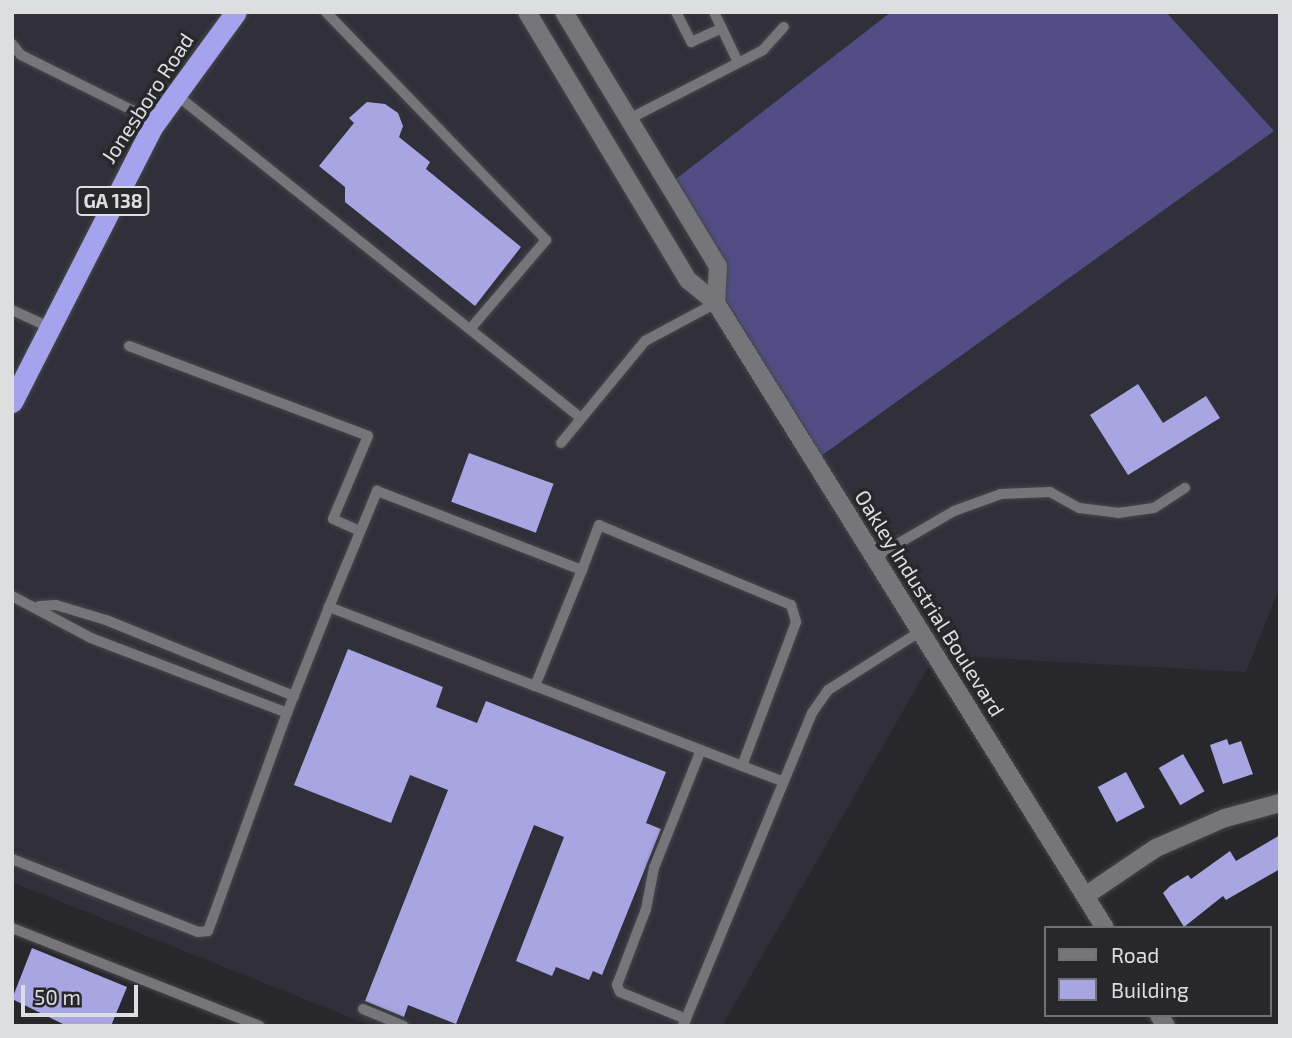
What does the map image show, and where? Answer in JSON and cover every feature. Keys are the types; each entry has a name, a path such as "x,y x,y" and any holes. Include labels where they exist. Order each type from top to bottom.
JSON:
{"highway":[{"name":"Jonesboro Road","path":"13,398 156,122 174,93 236,12"}],"street":[{"name":"Oakley Industrial Boulevard","path":"527,12 688,280 716,303 1104,926"},
{"path":"571,17 718,266 716,303"},
{"path":"1085,896 1156,849 1224,818 1280,803"}],"lane":[{"path":"326,12 546,240 472,327"},
{"path":"676,12 691,42 722,27"},
{"path":"714,12 738,62"},
{"path":"629,119 763,50 784,27"},
{"path":"12,44 21,55 156,122"},
{"path":"174,93 472,327 581,418"},
{"path":"561,443 645,341 716,303"},
{"path":"12,310 50,328"},
{"path":"129,346 368,436 333,519 360,531"},
{"path":"875,557 954,510 1001,494 1050,492 1079,508 1118,513 1154,508 1185,488"},
{"path":"12,859 198,932 208,931 287,713 377,491 582,570"},
{"path":"535,686 599,525 791,605 796,622 742,766"},
{"path":"14,595 39,606 91,638 287,713"},
{"path":"39,606 106,620 294,696"},
{"path":"328,607 782,781"},
{"path":"701,750 654,868 646,909 617,985 620,992 685,1022 782,781 828,690 920,631"},
{"path":"12,928 259,1026"},
{"path":"363,1009 404,1026"}],"shaded area":[{"path":"12,12 891,12 667,186 811,464 1274,131 1166,12 1280,12 1280,586 1246,672 935,655 722,1026 372,1026 12,882"},
{"path":"891,12 1166,12 1274,131 810,464 667,186"}],"building":[{"path":"367,102 385,104 398,113 403,126 399,137 430,162 426,169 521,247 475,306 345,202 345,187 319,166 354,123 349,118"},
{"path":"1138,384 1163,423 1206,396 1220,418 1128,475 1090,415"},
{"path":"469,453 554,484 536,533 451,502"},
{"path":"348,649 443,687 436,707 477,723 486,701 666,772 646,823 661,829 602,975 593,971 589,980 556,967 552,976 516,961 564,837 534,825 456,1024 408,1005 404,1017 365,1001 448,790 410,775 391,823 294,785"},
{"path":"1227,739 1229,745 1241,741 1253,774 1223,784 1210,745"},
{"path":"1183,754 1204,791 1180,805 1159,768"},
{"path":"1126,772 1145,807 1117,822 1098,787"},
{"path":"1280,835 1280,869 1226,900 1223,896 1183,926 1163,893 1188,875 1191,879 1230,851 1236,861"},
{"path":"32,948 127,987 111,1026 67,1026 12,999"}]}
